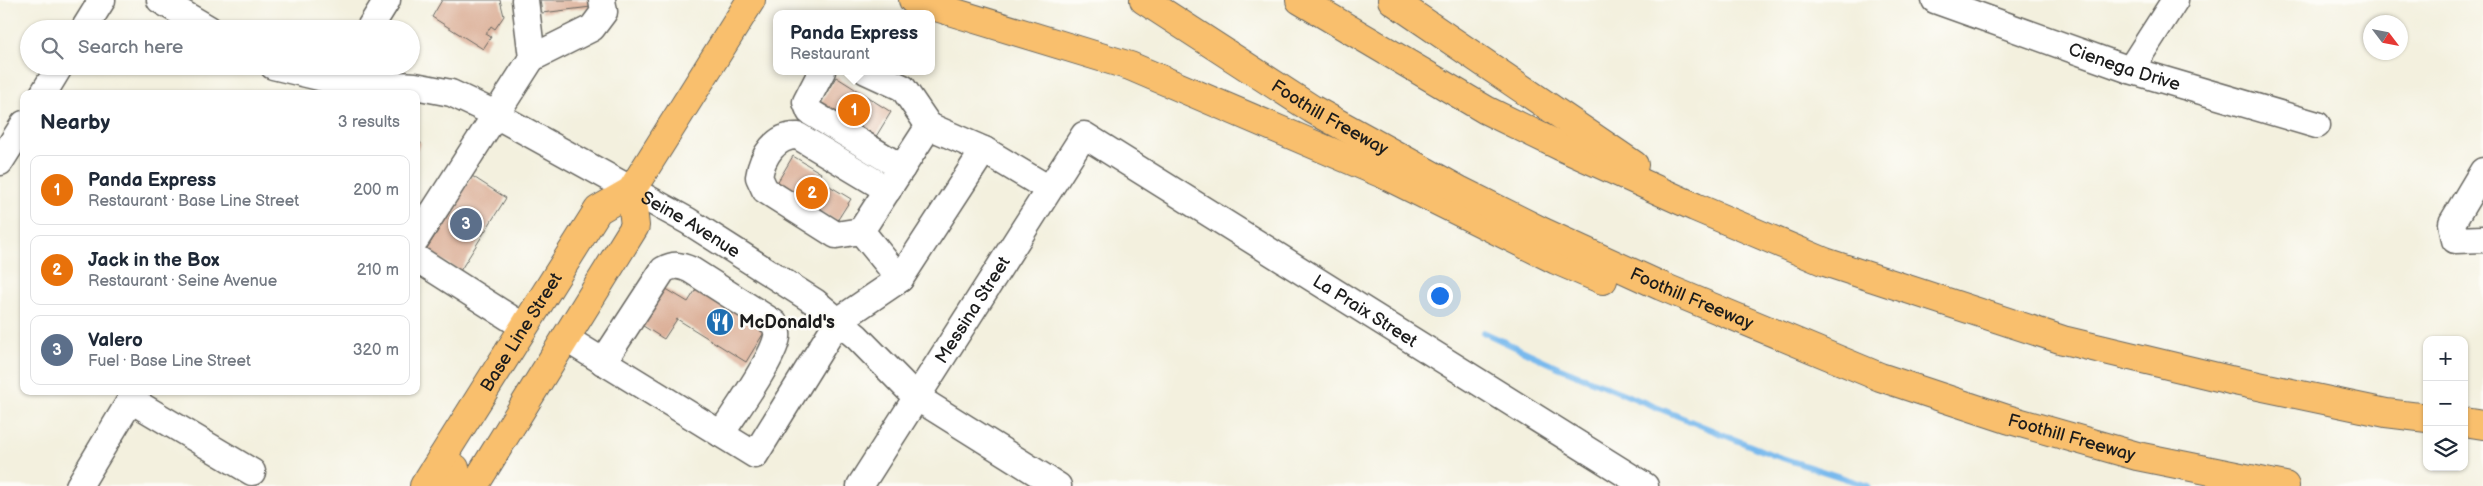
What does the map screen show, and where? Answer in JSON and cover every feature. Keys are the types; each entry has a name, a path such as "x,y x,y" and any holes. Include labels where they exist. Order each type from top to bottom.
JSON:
{"main road":[{"name":"Base Line Street","path":"424,486 598,210 631,191 751,0"},
{"path":"913,0 1130,66 1383,174 1556,260 1731,335 1880,377"},
{"name":"Foothill Freeway","path":"1144,0 1312,109 1459,190 1543,232 1661,286 1880,377 2007,419 2137,456 2285,486"},
{"path":"1300,0 1486,110 1560,146 1696,207 1825,262 2063,340 2230,380 2386,413 2423,418"},
{"path":"1392,0 1696,207"},
{"path":"474,486 635,226 631,191"},
{"path":"2468,423 2483,425"},
{"path":"441,459 455,468 457,480 454,486"}],"street":[{"path":"90,20 102,0"},
{"path":"160,0 194,20"},
{"path":"375,20 387,0"},
{"path":"525,0 532,58"},
{"path":"420,233 532,58 592,28 604,12 602,0"},
{"name":"Cienega Drive","path":"1935,0 2130,70 2317,125"},
{"path":"2130,70 2175,0"},
{"path":"45,90 55,75"},
{"name":"Seine Avenue","path":"314,75 336,80 391,83 442,91 451,93 495,114 688,221 815,302 857,337 916,397 1058,486"},
{"path":"820,75 806,102 810,112 902,168"},
{"path":"875,75 903,88 929,126 984,150 1049,189"},
{"path":"888,190 798,136 787,135 778,141 766,158 758,177 766,190 836,235 861,231 888,190 929,126"},
{"path":"0,162 20,130"},
{"name":"Messina Street","path":"860,486 1084,135"},
{"name":"La Praix Street","path":"1084,135 1645,486"},
{"path":"565,338 755,455 838,321 900,279 984,150"},
{"path":"2483,171 2452,223 2455,240 2483,239"},
{"path":"861,231 900,279"},
{"path":"420,261 524,327"},
{"path":"604,362 663,270 680,265 774,323 777,329 777,338 770,356 775,371 726,437"},
{"path":"79,486 134,396 252,472"}],"building":[{"path":"442,0 500,0 504,16 495,29 491,26 486,34 491,37 483,49 432,17"},
{"path":"540,0 590,0 591,7 542,13"},
{"path":"836,77 891,112 872,143 817,109"},
{"path":"793,156 821,173 818,179 851,199 837,221 774,188"},
{"path":"472,176 506,198 460,271 426,250"},
{"path":"700,283 768,326 746,362 677,319 664,339 640,324 663,287 688,302"}],"waterway":[{"path":"1483,332 1558,367 1773,455 1868,486"}],"place":[{"name":"Panda Express","path":"854,110"},
{"name":"Jack in the Box","path":"812,193"},
{"name":"Valero","path":"466,224"},
{"name":"McDonald's","path":"720,322"}]}
